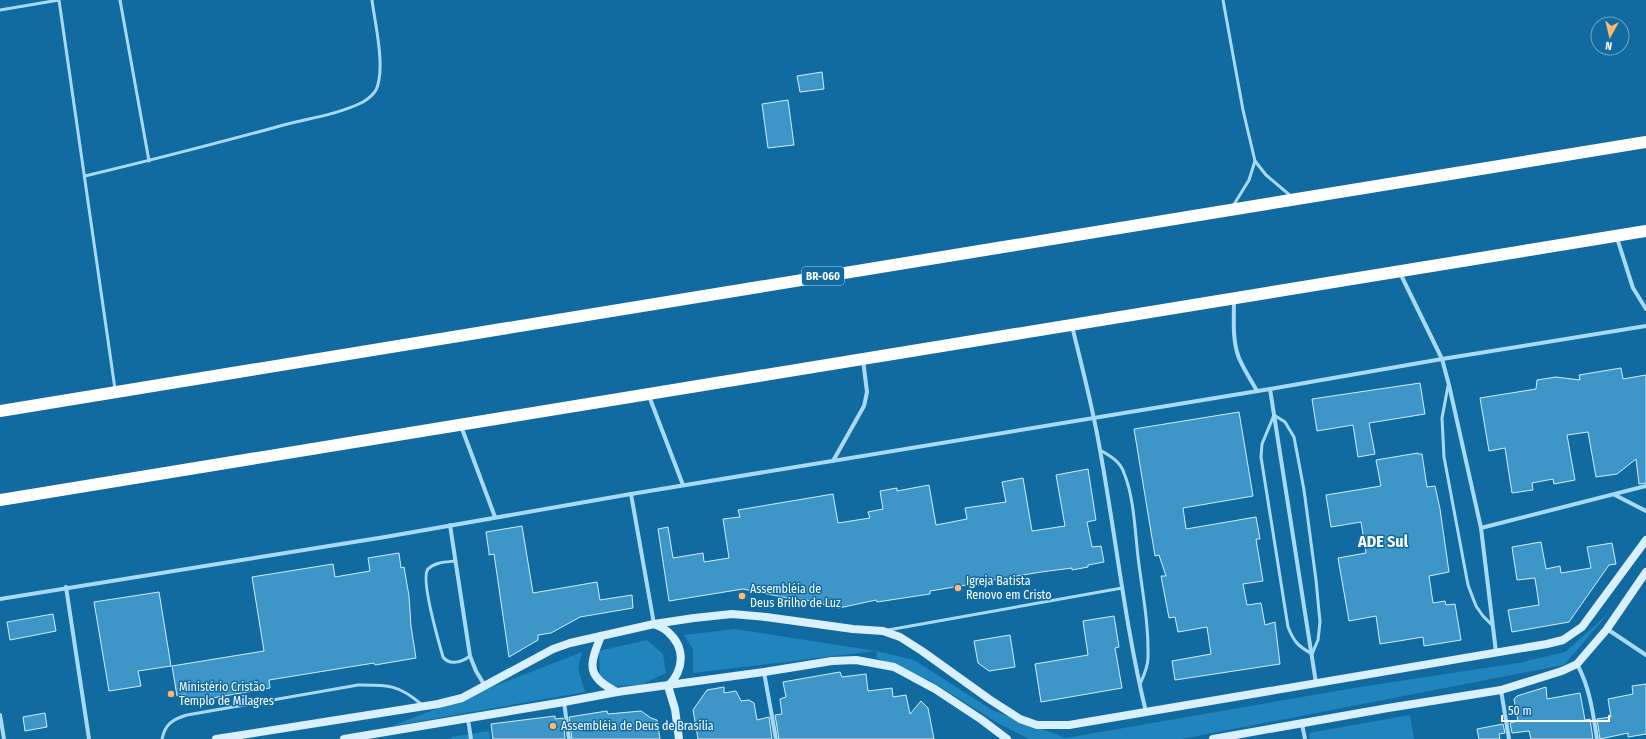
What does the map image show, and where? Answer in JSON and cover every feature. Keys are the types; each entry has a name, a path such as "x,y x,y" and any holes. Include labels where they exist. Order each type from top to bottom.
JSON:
{"highway":[{"name":"BR-060","path":"0,411 1646,142"},
{"path":"0,500 1646,231"}],"street":[{"path":"1617,236 1633,288 1646,309"},
{"path":"1400,272 1442,359 1449,385 1481,528 1496,652"},
{"path":"1234,299 1238,357 1257,391"},
{"path":"1072,326 1100,450 1122,588 1146,712"},
{"path":"0,598 450,525 683,485 1094,419 1442,359 1646,326"},
{"path":"833,461 864,406 867,392 863,360"},
{"path":"1270,389 1316,684"},
{"path":"649,395 683,485"},
{"path":"460,425 495,517"},
{"path":"1481,528 1615,495 1637,487 1646,486"},
{"path":"631,494 654,624"},
{"path":"1615,495 1646,511"},
{"path":"450,525 470,656 476,671 485,686"},
{"path":"216,739 320,724 438,704 462,698 553,649 654,624 732,614 766,617 853,629 883,631 900,637 922,651 989,699 1020,719 1037,725 1069,725 1316,684 1563,640 1582,627 1646,540"},
{"path":"1213,739 1501,690 1562,671 1577,664 1607,629 1646,572"},
{"path":"66,587 89,739"},
{"path":"654,624 667,631 673,638 680,653 681,667 674,680 668,686"},
{"path":"1607,629 1646,655"},
{"path":"601,636 592,661 593,670 599,681 617,692"},
{"path":"344,739 468,719 617,692 668,686 832,661 856,660 894,667 935,689 982,720 1007,739"},
{"path":"1577,664 1585,679 1590,694 1597,739"},
{"path":"764,672 776,739"},
{"path":"668,686 675,709 679,739"},
{"path":"1501,690 1509,739"},
{"path":"564,702 569,739"},
{"path":"0,715 4,739"},
{"path":"468,719 471,739"},
{"path":"1302,724 1305,739"}],"lane":[{"path":"0,10 59,0 116,392"},
{"path":"120,0 150,161"},
{"path":"85,176 150,161 336,112 364,102 376,90 381,68 372,0"},
{"path":"1223,0 1243,110 1255,161 1266,175 1295,199"},
{"path":"1232,210 1248,180 1255,161"},
{"path":"1449,385 1442,418 1444,457 1468,585 1476,606 1492,625"},
{"path":"1274,415 1285,422 1294,437 1304,490 1316,573 1320,622 1318,640 1312,654 1300,647 1293,639 1288,627 1274,541 1261,457 1262,444 1274,415"},
{"path":"1100,450 1114,459 1124,472 1131,505 1147,627 1147,668 1140,686"},
{"path":"455,561 438,564 428,570 426,574 427,588 443,657 446,660 453,662 461,661 470,656"},
{"path":"883,631 1122,588"},
{"path":"162,739 165,729 170,722 187,715 358,686 386,685 398,688 422,706"}],"shaded area":[{"path":"1608,614 1564,665 1182,739 1029,739 996,722 931,681 877,658 876,651 914,660 992,710 1066,738 1354,688 1518,663 1565,652"},
{"path":"735,629 876,651 693,673 693,649 684,635"},
{"path":"647,640 663,654 666,673 640,685 613,686 600,675 599,651"},
{"path":"582,652 578,668 585,692 392,726"},
{"path":"1410,715 1414,739 1310,739 1309,733"},
{"path":"489,731 490,739 452,739 451,737"}],"building":[{"path":"822,72 824,89 800,92 797,76"},
{"path":"788,100 794,145 768,148 762,104"},
{"path":"1621,368 1623,379 1646,375 1646,483 1639,484 1636,459 1617,474 1596,477 1588,432 1567,435 1575,480 1554,484 1553,479 1532,483 1533,490 1512,493 1505,448 1489,451 1480,398 1536,389 1537,380 1556,377 1580,380 1579,375"},
{"path":"1420,383 1425,414 1369,423 1375,454 1358,457 1353,425 1317,431 1312,399"},
{"path":"1239,412 1253,496 1183,508 1186,529 1256,517 1260,539 1256,539 1263,581 1243,584 1247,605 1261,603 1265,625 1275,622 1280,664 1175,680 1172,661 1211,654 1207,627 1178,632 1175,617 1169,618 1161,576 1166,576 1159,555 1155,556 1134,429"},
{"path":"1418,453 1422,454 1427,487 1435,486 1440,509 1449,572 1429,576 1433,603 1445,601 1446,605 1455,604 1461,640 1424,646 1423,637 1380,644 1376,616 1349,621 1338,558 1366,553 1361,522 1331,527 1326,495 1381,486 1376,460"},
{"path":"1088,469 1096,520 1087,522 1092,547 1101,546 1104,562 1072,570 1072,568 1041,572 993,580 993,582 978,585 978,583 930,591 930,594 877,602 876,600 839,608 802,599 802,601 743,589 669,601 658,529 668,527 673,558 703,553 704,562 729,558 723,519 740,517 738,510 833,494 838,523 870,518 868,512 883,509 880,491 897,488 897,491 929,485 936,525 967,519 965,508 1006,502 1002,482 1023,478 1032,531 1065,526 1056,475"},
{"path":"522,526 533,593 597,582 600,600 632,595 633,608 580,617 551,633 538,635 538,640 509,657 494,554 489,555 486,532"},
{"path":"1541,542 1546,569 1560,566 1561,573 1591,568 1587,547 1612,543 1616,564 1609,565 1569,622 1512,632 1508,610 1539,605 1535,578 1517,580 1512,547"},
{"path":"399,553 401,568 404,567 409,596 411,626 416,658 375,665 374,663 269,680 270,688 207,699 187,702 185,694 177,696 172,666 264,651 252,577 333,564 335,577 370,571 368,558"},
{"path":"159,592 171,666 138,671 141,686 109,691 94,602"},
{"path":"53,614 56,631 10,640 7,622"},
{"path":"1114,616 1119,647 1115,648 1122,688 1041,702 1035,664 1088,655 1083,621"},
{"path":"1010,635 1015,667 989,671 978,663 974,641"},
{"path":"840,672 842,677 866,674 868,691 892,688 893,697 906,695 910,714 921,701 928,708 934,739 779,739 775,715 782,714 780,699 786,697 783,682"},
{"path":"1646,684 1646,734 1628,737 1628,733 1600,739 1597,719 1611,717 1608,699 1633,694 1632,686"},
{"path":"724,687 724,693 736,691 741,701 749,700 754,703 757,720 769,717 772,739 698,739 693,710 707,690"},
{"path":"1546,687 1547,699 1580,693 1585,720 1590,719 1593,739 1531,739 1529,731 1512,733 1510,723 1518,721 1514,699 1517,696"},
{"path":"607,711 608,714 641,711 657,720 660,739 572,739 569,717"},
{"path":"45,713 47,727 25,731 23,717"},
{"path":"555,716 555,719 563,718 565,739 493,739 491,724"},
{"path":"1503,724 1505,733 1499,734 1500,739 1479,739 1477,729"}],"place":[{"name":"Igreja Batista Renovo em Cristo","path":"958,588"},
{"name":"Assembléia de Deus Brilho de Luz","path":"742,596"},
{"name":"Ministério Cristão Templo de Milagres","path":"171,694"},
{"name":"Assembléia de Deus de Brasília","path":"553,726"}],"district":[{"name":"ADE Sul","path":"1383,541"}]}
